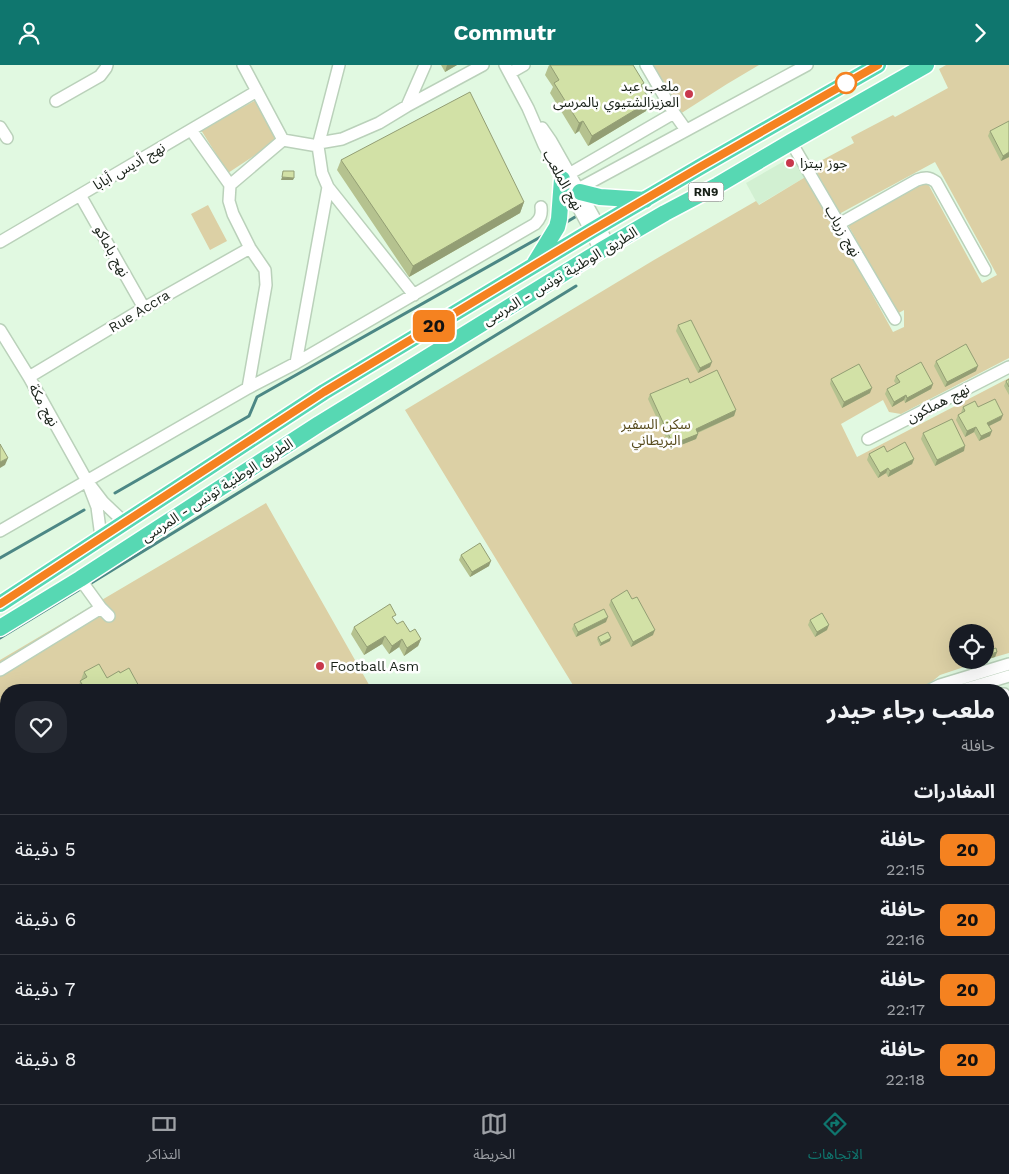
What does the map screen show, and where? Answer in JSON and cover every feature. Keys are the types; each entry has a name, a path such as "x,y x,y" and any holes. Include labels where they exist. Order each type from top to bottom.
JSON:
{"highway":[{"name":"الطريق الوطنية تونس - المرسى","path":"0,604 324,392 700,167 878,65"},
{"name":"الطريق الوطنية تونس - المرسى","path":"0,628 80,579 319,424 605,248 926,65"},
{"path":"533,266 557,227 565,177"},
{"path":"579,191 600,197 645,200"}],"street":[{"path":"56,101 100,76 107,65"},
{"path":"243,65 283,140"},
{"path":"339,65 318,144 322,173 328,187 414,295"},
{"path":"407,106 425,65"},
{"path":"230,185 283,140 318,144 342,139 379,123 482,65"},
{"path":"508,69 524,65"},
{"path":"646,65 686,130"},
{"path":"579,191 686,130 807,65"},
{"name":"نهج الملعب","path":"508,69 544,145 565,177 605,248"},
{"name":"نهج أديس أبابا","path":"0,242 258,91"},
{"path":"565,177 674,113"},
{"path":"0,127 7,138"},
{"path":"190,130 230,185 229,201 233,215 264,270 266,285 248,388"},
{"name":"نهج زرياب","path":"791,142 895,319"},
{"name":"نهج الملعب","path":"565,177 579,191 595,229"},
{"path":"839,224 917,180 924,177 930,178 936,182 984,271"},
{"path":"296,363 328,187"},
{"name":"نهج باماكو","path":"80,195 144,308"},
{"path":"0,531 248,388 296,363 535,224 540,219 541,207"},
{"name":"Rue Accra","path":"29,377 144,308 250,248"},
{"name":"نهج مكة","path":"0,331 29,377 86,481"},
{"name":"نهج هملكون","path":"868,439 1009,367"},
{"path":"86,481 103,502 124,522"},
{"path":"86,481 97,507 101,537"},
{"path":"0,671 105,612 80,579"},
{"path":"951,684 996,680 1009,664"},
{"path":"982,684 1009,676"}],"shaded area":[{"path":"795,155 807,176 758,205 746,183"}],"green space":[{"name":"ملعب عبد العزيزالشتيوي بالمرسى","path":"651,65 759,65 680,114"},
{"name":"سكن السفير البريطاني","path":"946,65 1009,65 1009,358 901,414 889,412 883,400 841,424 857,457 1009,378 1009,653 995,657 994,624 949,624 949,669 958,669 940,675 929,684 572,684 405,410 654,260 756,201 759,205 807,176 832,223 828,226 832,233 837,230 893,332 904,327 904,310 897,314 848,225 927,182 982,283 997,275 935,162 839,214 813,165 854,143 851,137 893,115 895,117 948,88 939,69"},
{"path":"256,100 278,140 228,173 201,130"},
{"path":"208,205 227,241 210,250 191,214"},
{"path":"266,503 369,684 0,684 0,660"}],"building":[{"path":"550,65 633,65 644,83 641,85 650,101 592,136 583,121 579,123 554,83 559,80"},
{"path":"470,92 524,202 413,266 341,160"},
{"path":"1009,121 1009,152 1003,156 990,131"},
{"path":"283,171 294,171 294,178 282,177"},
{"path":"691,320 712,362 700,368 678,325"},
{"path":"966,344 978,366 947,382 936,361"},
{"path":"921,362 933,384 907,398 906,395 894,402 887,389 900,382 896,376"},
{"path":"859,364 872,388 844,402 831,379"},
{"path":"717,370 736,410 696,429 698,434 673,444 650,394 688,378 690,383"},
{"path":"995,399 1003,415 987,423 992,431 981,436 976,427 967,431 958,415 965,411 963,407 975,401 978,407"},
{"path":"952,419 965,446 937,460 923,433"},
{"path":"905,442 914,459 890,471 888,468 880,473 869,454 884,446 887,452"},
{"path":"0,444 8,458 0,462"},
{"path":"480,543 491,561 472,572 461,555"},
{"path":"627,590 632,599 637,597 655,630 633,642 611,600"},
{"path":"390,604 396,615 392,617 397,624 403,621 410,632 415,629 421,639 407,648 402,639 392,646 385,636 367,647 354,627"},
{"path":"604,609 608,617 578,632 574,624"},
{"path":"822,613 829,625 817,632 810,620"},
{"path":"608,632 611,638 601,643 598,637"},
{"path":"99,664 107,678 129,668 138,684 82,684 80,681 87,677 84,672"}],"waterway":[{"path":"565,223 575,217"},
{"path":"115,493 249,416 257,397 544,235"},
{"path":"88,585 576,286"},
{"path":"0,558 84,510"},
{"path":"0,638 82,588"}],"bus line":[{"name":"20","path":"0,604 324,392 591,231 878,65"}],"place":[{"name":"ملعب عبد العزيزالشتيوي بالمرسى","path":"689,94"},
{"name":"جوز بيتزا","path":"790,163"},
{"name":"Football Asm","path":"320,666"}]}
